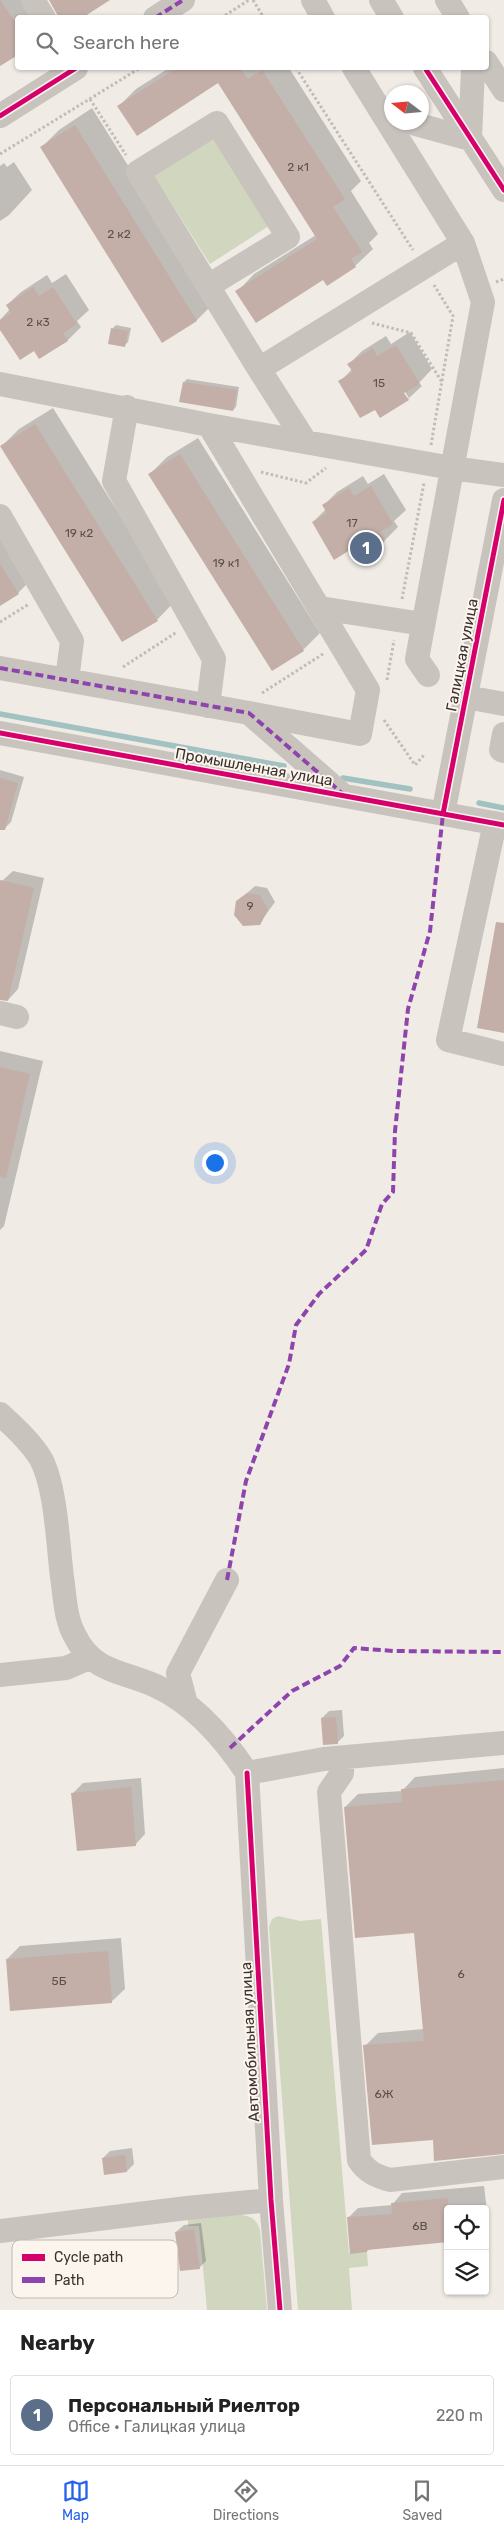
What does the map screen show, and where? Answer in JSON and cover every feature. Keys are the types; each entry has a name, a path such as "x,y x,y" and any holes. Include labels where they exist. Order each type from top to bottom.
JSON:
{"street":[{"path":"33,0 42,15"},
{"path":"160,15 183,0"},
{"path":"313,0 321,15"},
{"path":"381,0 390,15"},
{"path":"447,0 456,15"},
{"path":"489,67 504,90"},
{"path":"0,115 73,70"},
{"path":"355,70 384,113"},
{"path":"426,70 504,190"},
{"path":"470,139 473,70"},
{"path":"208,286 288,237 217,123 138,172 208,286 259,369 305,440"},
{"path":"429,128 470,139"},
{"path":"395,130 462,243 483,302 417,659 428,675"},
{"path":"259,369 462,243"},
{"path":"0,384 209,425 305,440 428,464 504,475"},
{"path":"128,408 114,481 214,658 208,706"},
{"path":"0,668 360,734 368,690 209,425"},
{"name":"Галицкая улица","path":"443,814 504,500"},
{"path":"0,516 72,641 67,680"},
{"path":"320,608 423,624"},
{"path":"466,697 504,704"},
{"path":"249,713 345,796"},
{"name":"Промышленная улица","path":"0,733 500,824"},
{"path":"504,734 501,750 504,751"},
{"path":"500,824 448,1040 504,1054"},
{"path":"0,1414 41,1459 52,1494 67,1614 74,1636 89,1658 113,1672 156,1686 186,1704 215,1729 248,1773 342,1758 504,1743"},
{"path":"186,1704 178,1673 227,1580"},
{"path":"0,1675 66,1668 89,1658"},
{"path":"342,1758 342,1773 329,1792 360,2160 366,2170 378,2177 390,2180 504,2167"},
{"name":"Автомобильная улица","path":"248,1773 271,2200 280,2310"},
{"path":"0,2231 187,2208 271,2200"}],"path":[{"path":"226,15 251,0 262,15"},
{"path":"0,154 137,70"},
{"path":"297,70 453,316 428,464 385,687"},
{"path":"90,98 138,172"},
{"path":"370,323 411,333 442,382"},
{"path":"234,465 306,483 334,462"},
{"path":"0,622 45,594"},
{"path":"123,667 194,622"},
{"path":"262,693 341,643"},
{"path":"380,715 414,765 425,754"}],"green space":[{"path":"213,133 272,224 210,264 152,173"},
{"path":"278,1916 300,1921 321,1919 349,2253 367,2252 368,2266 349,2268 352,2310 298,2310 269,1927 272,1919"},
{"path":"240,2215 253,2219 260,2230 267,2310 207,2310 199,2226 188,2226 188,2216"}],"building":[{"path":"0,0 15,22 15,57 0,66"},
{"path":"49,0 110,0 87,15 57,15"},
{"path":"174,70 242,70 248,79 262,70 345,199 333,207 362,252 351,259 356,267 327,286 323,280 256,323 235,291 317,239 218,83 137,136 117,106"},
{"path":"75,125 197,321 162,343 40,147"},
{"path":"33,287 39,296 53,287 77,324 63,333 68,341 39,359 34,351 20,360 0,330 0,320 11,313 6,305"},
{"path":"111,328 128,331 125,347 108,344"},
{"path":"396,345 420,384 404,393 409,400 380,418 375,410 360,418 338,381 353,372 347,364 373,348 377,356"},
{"path":"183,382 237,390 233,411 179,402"},
{"path":"35,424 158,621 122,642 0,446"},
{"path":"180,454 304,651 272,671 148,474"},
{"path":"371,486 393,524 380,532 385,541 356,559 350,550 334,560 312,522 327,513 322,505 349,488 354,496"},
{"path":"0,564 19,594 0,606"},
{"path":"0,778 18,783 5,830 0,830"},
{"path":"0,880 34,888 8,1001 0,1000"},
{"path":"247,893 260,895 268,910 260,925 243,926 234,915 236,901"},
{"path":"496,922 504,923 504,1033 477,1028"},
{"path":"0,1067 30,1074 6,1178 0,1177"},
{"path":"336,1717 338,1744 323,1745 321,1718"},
{"path":"504,1780 504,2154 434,2161 433,2140 372,2145 363,2045 424,2041 414,1933 355,1938 344,1807 402,1802 401,1789"},
{"path":"131,1787 136,1846 77,1851 71,1793"},
{"path":"108,1951 112,2003 10,2011 6,1959"},
{"path":"125,2155 127,2172 104,2175 102,2158"},
{"path":"448,2198 448,2205 444,2205 444,2242 367,2250 367,2252 350,2254 347,2217 392,2214 391,2203"},
{"path":"194,2229 200,2269 180,2271 178,2240 176,2240 175,2232"}],"waterway":[{"path":"0,714 284,766"},
{"path":"343,778 410,789"},
{"path":"479,803 504,808"}],"marked path":[{"path":"160,15 183,0"},
{"path":"0,668 249,713 343,794"},
{"path":"227,1580 246,1481 289,1364 296,1325 319,1294 366,1250 382,1204 393,1192 395,1131 408,1009 430,931 443,814"},
{"path":"230,1748 292,1691 340,1666 354,1648 393,1651 504,1652"}],"cycle path":[{"path":"0,116 73,70"},
{"path":"426,70 504,190"},
{"path":"443,814 504,500"},
{"path":"0,733 504,825"},
{"path":"247,1773 271,2200 280,2310"}],"place":[{"name":"Персональный Риелтор","path":"366,548"}]}
